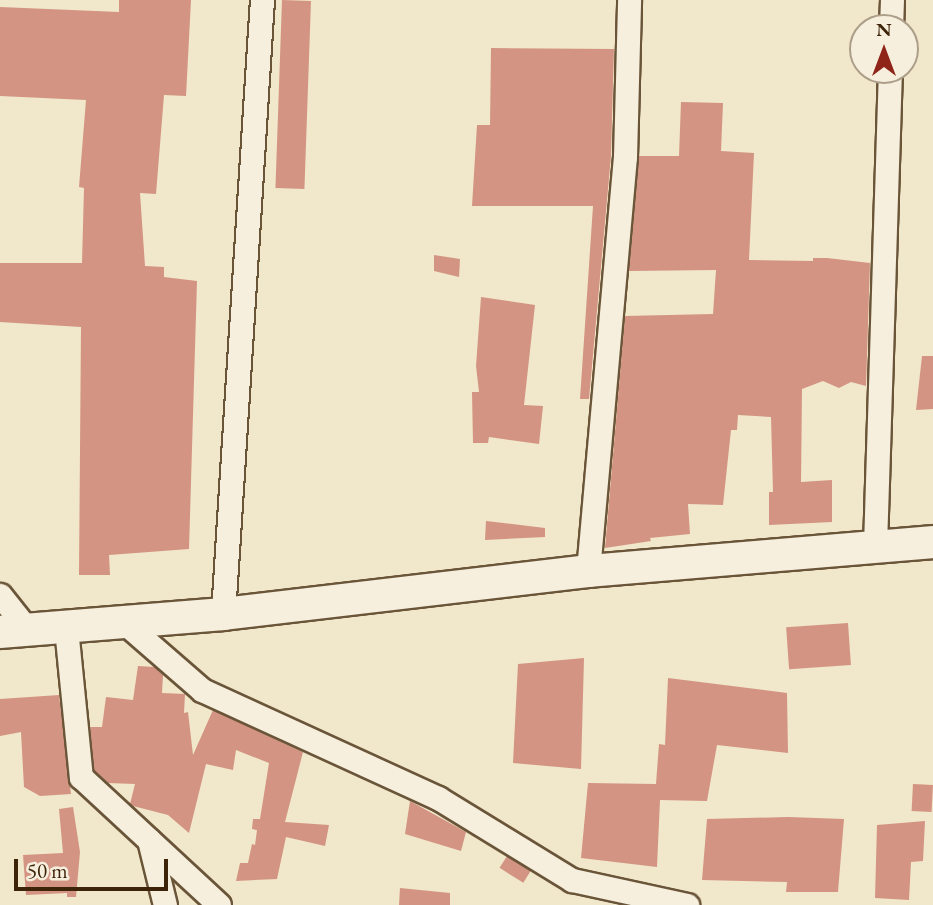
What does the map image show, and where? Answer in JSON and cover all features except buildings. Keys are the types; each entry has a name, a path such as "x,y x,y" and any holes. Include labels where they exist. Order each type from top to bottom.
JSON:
{"main road":[{"path":"13,630 125,624 588,571 933,542"}],"street":[{"path":"223,614 262,0"},
{"path":"588,571 625,157 629,0"},
{"path":"875,546 890,84"},
{"path":"0,596 13,630"},
{"path":"125,624 202,690 438,798 572,880 687,905"},
{"path":"66,628 81,778 219,905"},
{"path":"149,840 165,905"}]}
